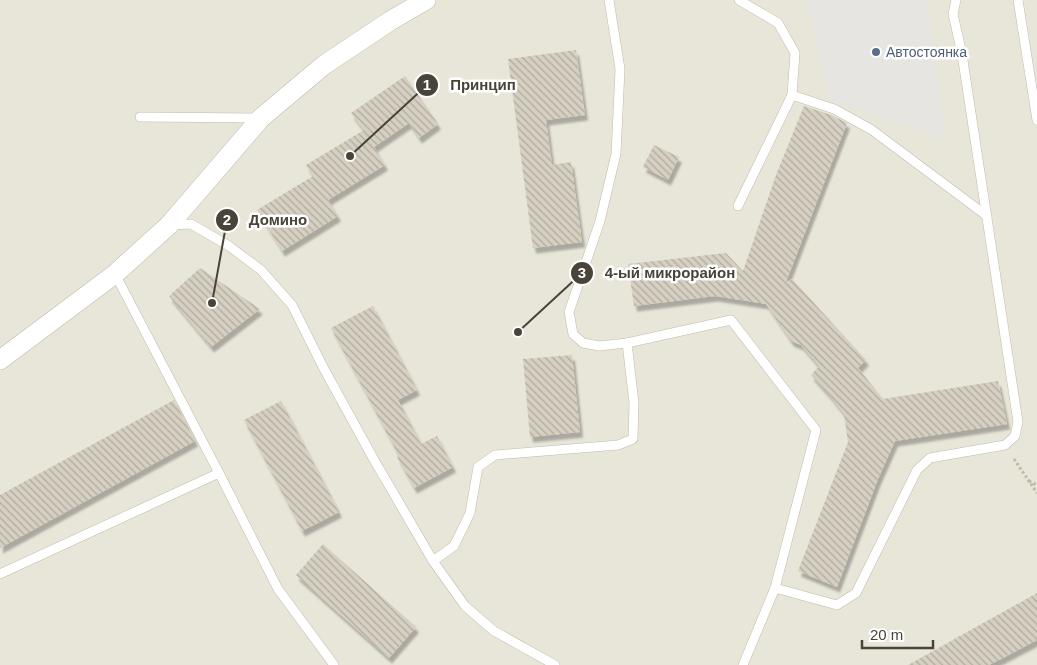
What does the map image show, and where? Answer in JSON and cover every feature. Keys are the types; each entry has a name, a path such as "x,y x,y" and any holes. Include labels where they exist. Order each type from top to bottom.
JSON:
{"street":[{"path":"0,360 115,274 169,225 261,118 324,65 390,21 426,0"}],"lane":[{"path":"609,0 620,70 616,154 600,221 569,312 573,334 583,343 599,346 627,343 731,320 816,430 775,588 743,665"},
{"path":"738,206 792,95 795,53 778,23 739,0"},
{"path":"775,588 838,605 856,593 917,470 930,458 1004,445 1015,436 1018,422 962,54 953,14 956,0"},
{"path":"1018,0 1037,120"},
{"path":"792,95 834,109 872,130 987,216"},
{"path":"140,117 261,118"},
{"path":"169,225 191,224 229,246 261,270 292,305 323,367 373,458 433,561 465,606 494,631 555,665"},
{"path":"115,274 278,589 334,665"},
{"path":"433,561 454,546 470,513 478,467 495,455 618,445 633,439 634,403 627,343"},
{"path":"0,574 219,473"}],"path":[{"path":"1004,445 1037,493"},
{"path":"1029,481 1037,485"}],"shaded area":[{"path":"0,0 1037,0 1037,665 0,665"},
{"name":"Автостоянка","path":"805,0 927,0 946,138 830,101 808,3"}],"building":[{"path":"576,50 585,115 546,120 552,165 571,162 582,242 533,248 508,59"},
{"path":"405,76 438,124 419,138 409,123 374,147 385,165 328,200 338,216 282,251 257,210 313,176 306,165 364,130 351,113"},
{"path":"804,106 831,115 847,123 786,282 792,279 866,360 858,368 883,399 998,381 1007,424 895,441 878,479 837,587 798,571 848,442 844,414 811,375 819,366 801,345 791,341 766,304 715,296 634,306 628,264 726,253 743,271 776,175"},
{"path":"654,145 679,157 668,180 643,167"},
{"path":"200,268 260,309 211,347 169,296"},
{"path":"373,306 417,390 398,400 421,444 437,436 453,467 414,488 331,328"},
{"path":"572,355 580,432 530,437 523,359"},
{"path":"174,400 195,441 0,548 0,495"},
{"path":"281,401 339,512 302,531 244,420"},
{"path":"323,544 416,627 389,658 296,575"},
{"path":"1037,593 1037,640 989,665 908,665"}],"place":[{"name":"Автостоянка","path":"876,52"},
{"name":"Принцип","path":"350,156"},
{"name":"Домино","path":"212,303"},
{"name":"4-ый микрорайон","path":"518,332"}]}
